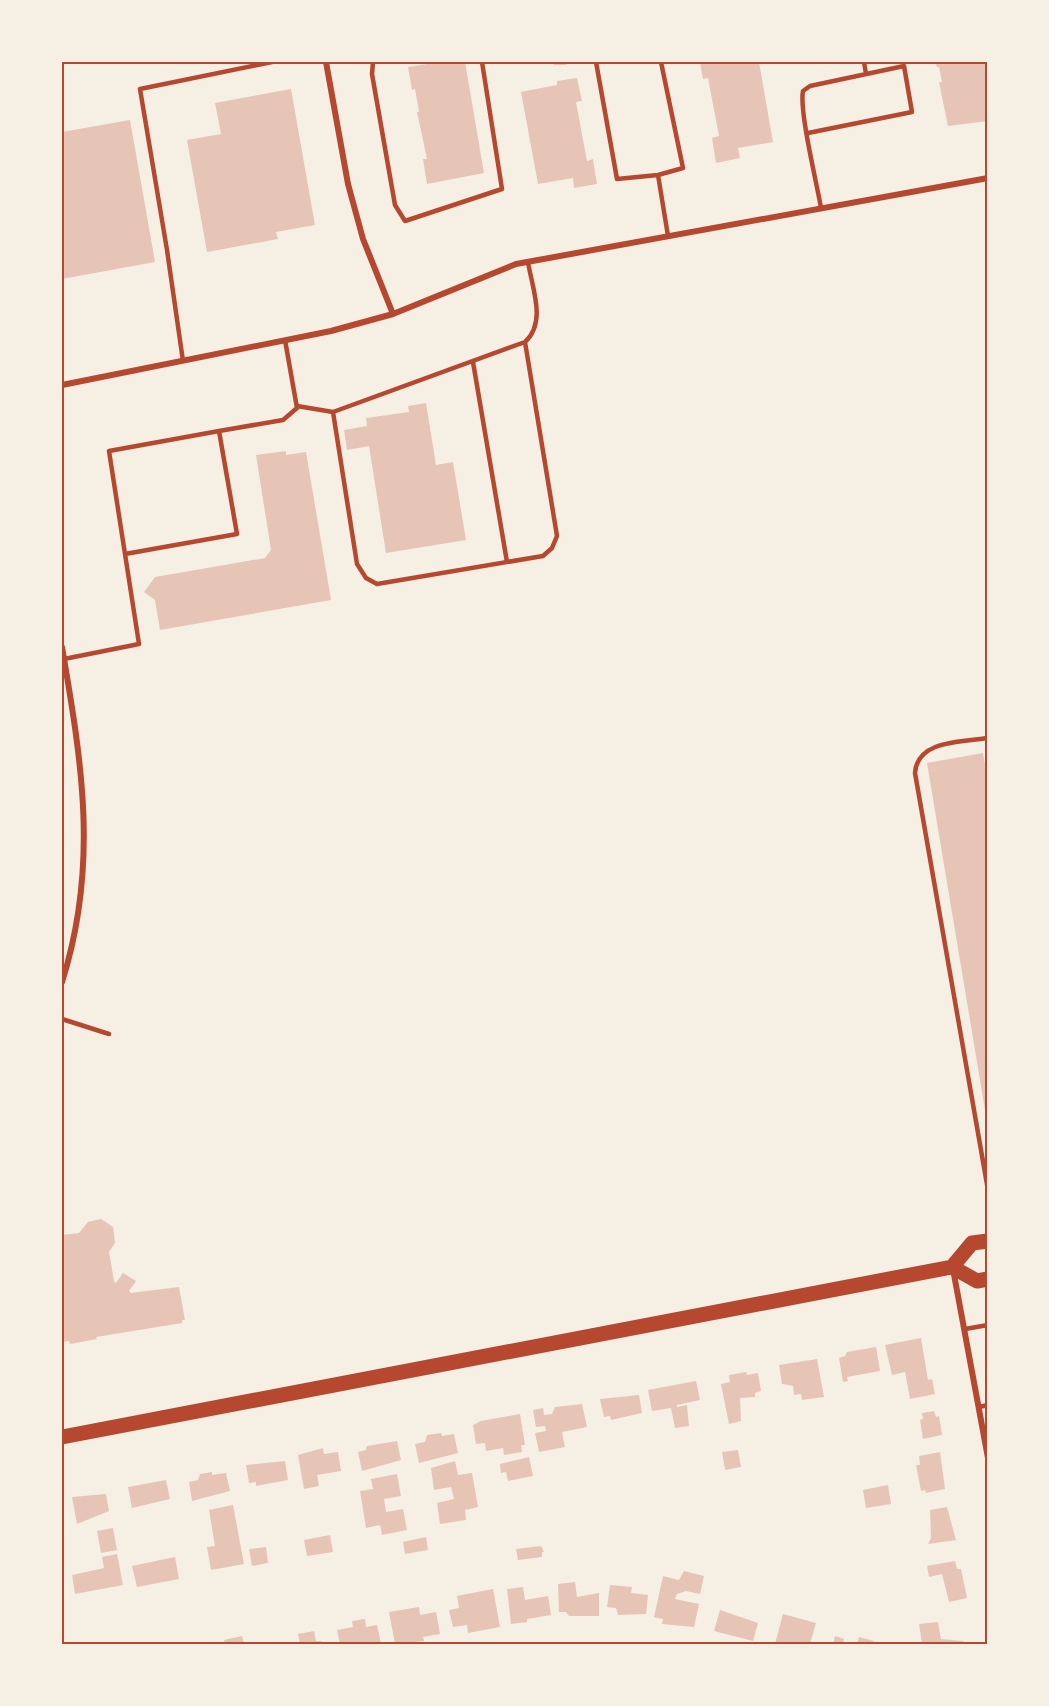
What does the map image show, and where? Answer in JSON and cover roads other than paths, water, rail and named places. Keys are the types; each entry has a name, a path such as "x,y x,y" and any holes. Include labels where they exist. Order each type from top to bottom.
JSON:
{"main road":[{"path":"62,1437 952,1267 972,1243 987,1241"},
{"path":"952,1267 977,1281 987,1279"}],"street":[{"path":"326,62 348,184 363,239 393,314"},
{"path":"62,385 285,340 393,314 516,264 987,178"},
{"path":"62,646 79,750 86,822 81,897 62,982"},
{"path":"952,1267 987,1458"}],"lane":[{"path":"183,361 140,89 272,62"},
{"path":"373,62 372,74 395,205 405,221 502,189 482,62"},
{"path":"554,62 566,62"},
{"path":"596,62 617,179 658,175 683,168 661,62"},
{"path":"864,62 866,74"},
{"path":"808,133 912,112 903,64 810,86 803,91 802,98 808,133 821,208"},
{"path":"658,175 668,236"},
{"path":"297,406 333,412 525,342 534,334 538,320 528,262"},
{"path":"285,340 297,406"},
{"path":"333,412 357,564 366,578 377,584 543,556 552,548 557,536 525,342"},
{"path":"473,362 507,562"},
{"path":"64,659 139,644 109,451 283,420 297,406"},
{"path":"125,554 237,534 219,431"},
{"path":"987,738 933,747 924,752 915,765 987,1190"},
{"path":"62,1019 109,1034"},
{"path":"965,1329 987,1324"},
{"path":"979,1407 987,1405"}]}
